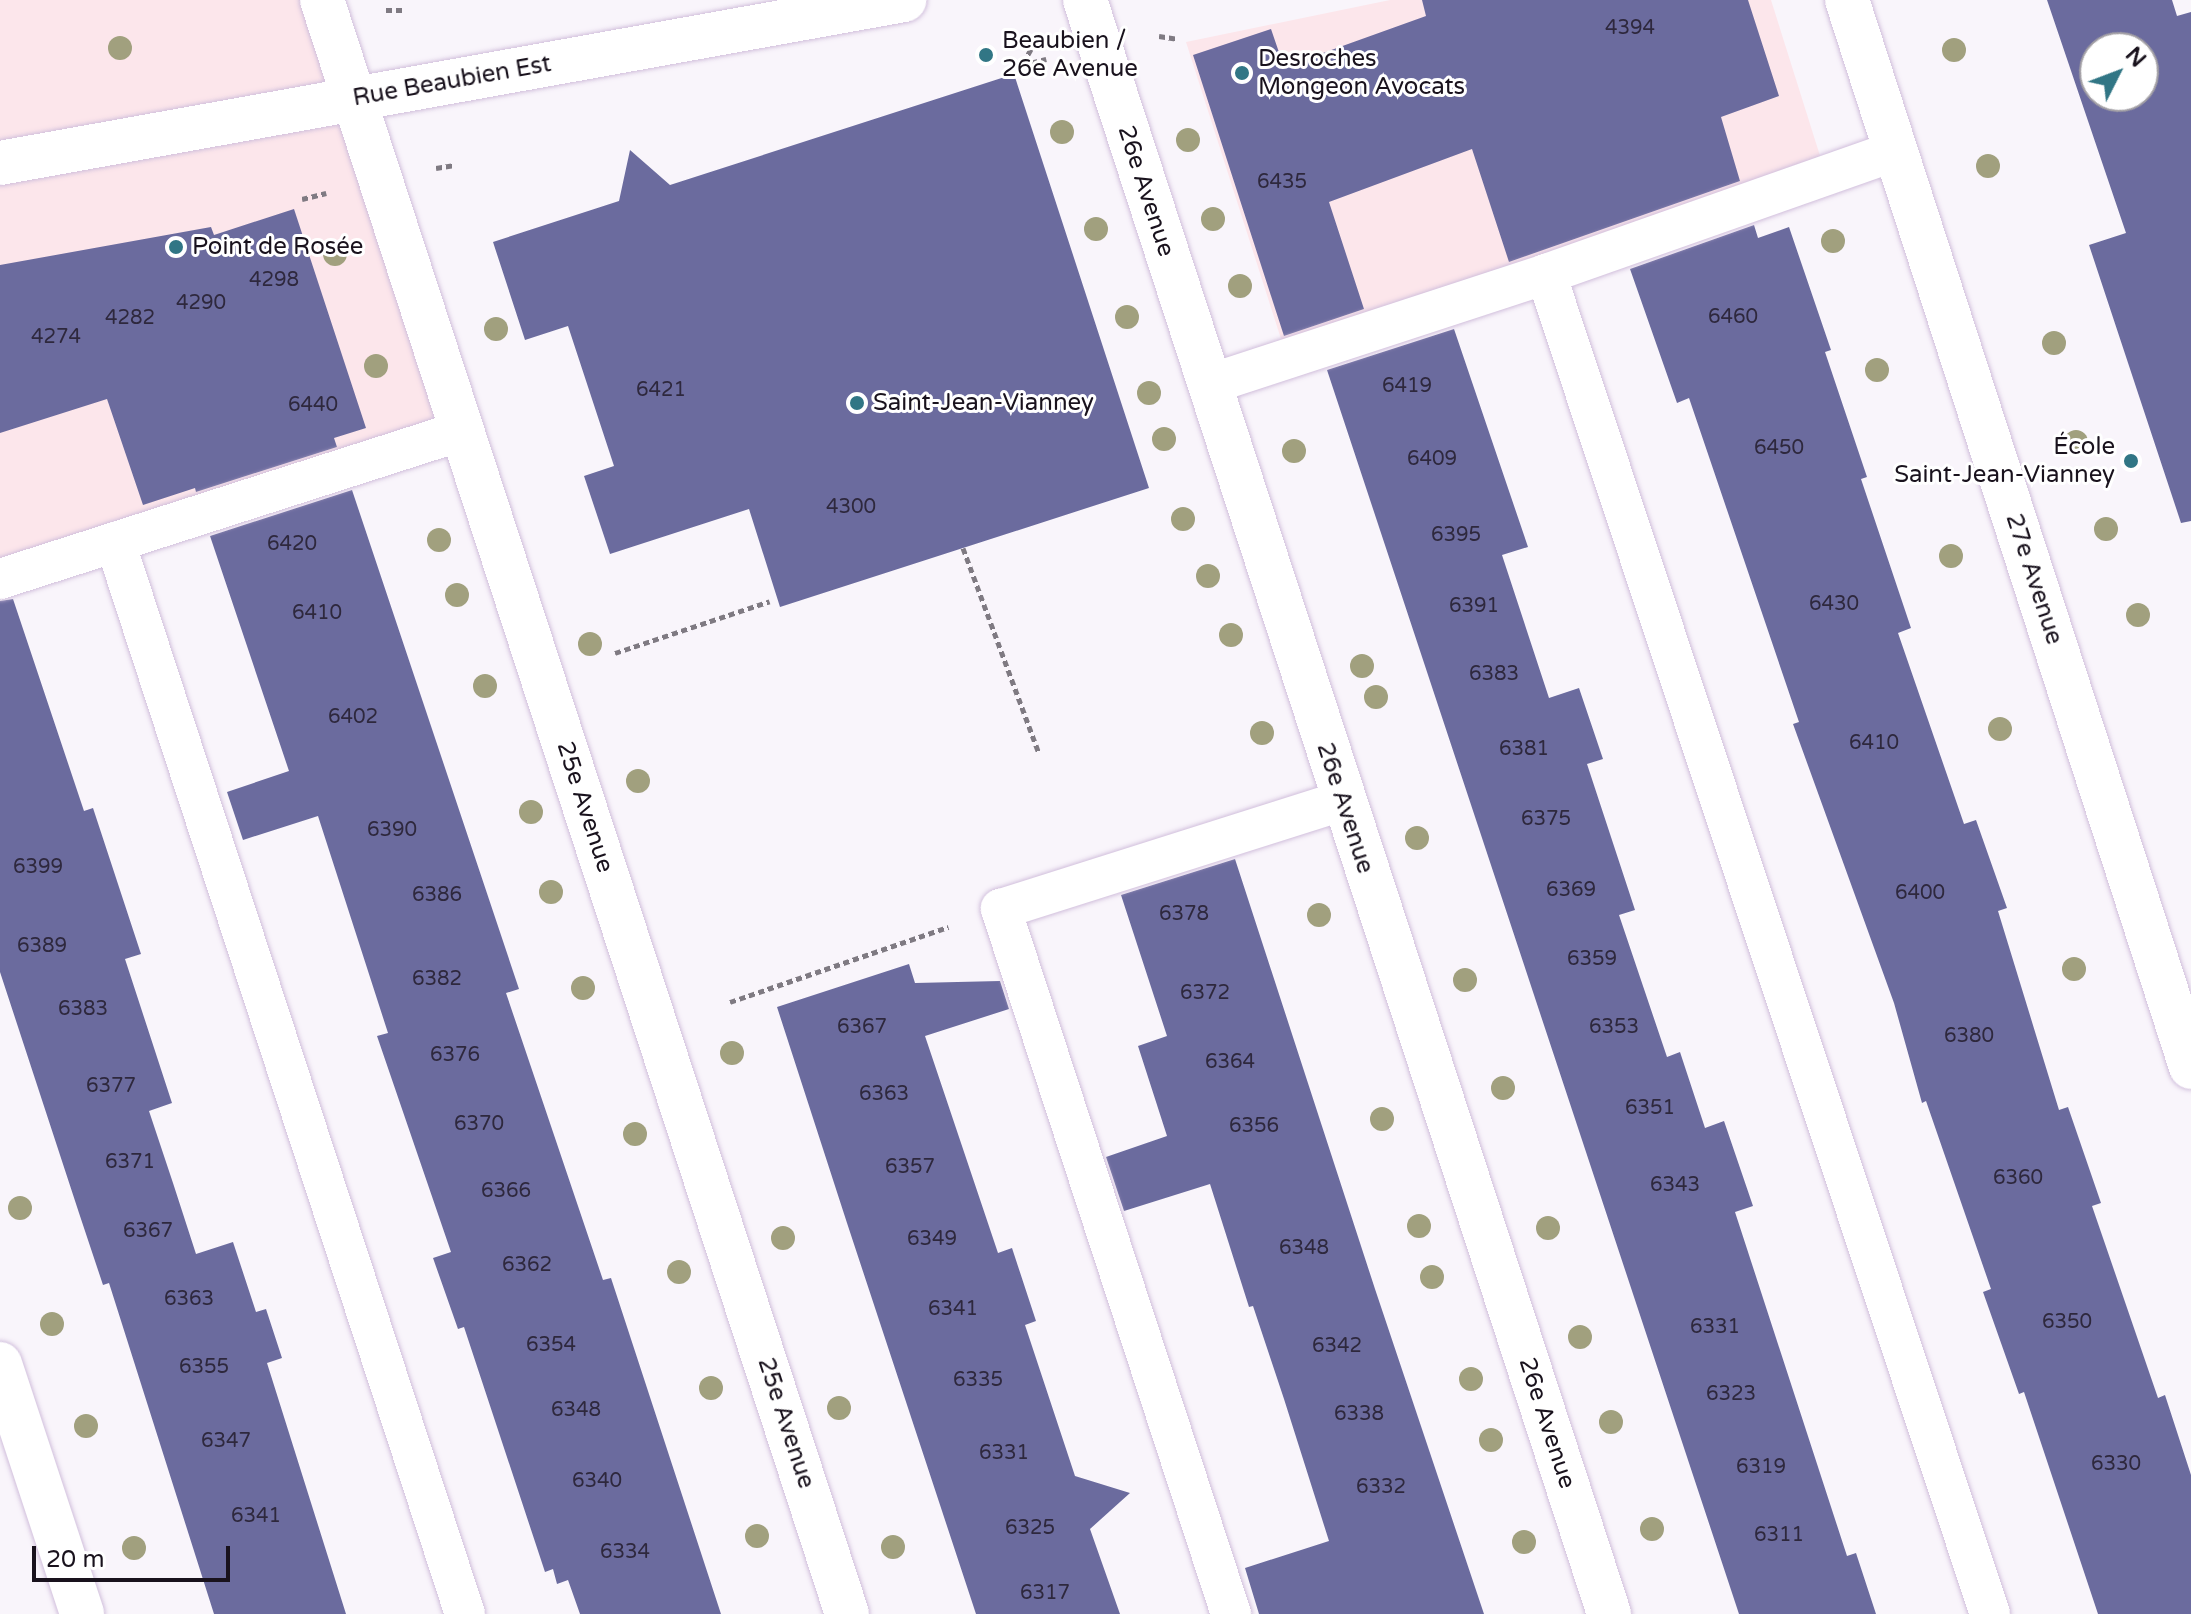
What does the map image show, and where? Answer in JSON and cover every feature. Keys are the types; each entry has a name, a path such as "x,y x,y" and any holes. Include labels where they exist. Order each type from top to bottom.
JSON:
{"street":[{"name":"25e Avenue","path":"322,0 847,1614"},
{"name":"Rue Beaubien Est","path":"0,163 904,0"},
{"name":"26e Avenue","path":"1085,0 1342,801 1609,1614"},
{"name":"27e Avenue","path":"1847,0 2191,1067"},
{"path":"0,1364 82,1614"}],"lane":[{"path":"1210,384 1546,274 1895,151"},
{"path":"1546,274 1990,1614"},
{"path":"0,579 462,431"},
{"path":"115,542 465,1614"},
{"path":"1231,1614 1001,909 1342,801"}],"path":[{"path":"1154,35 1177,39"},
{"path":"1031,49 1022,65 1059,56"},
{"path":"432,169 455,165"},
{"path":"963,548 1039,753"},
{"path":"615,653 770,601"},
{"path":"730,1002 1001,909"}],"shaded area":[{"path":"0,0 329,0 462,431 0,579"},
{"path":"1390,0 1771,0 1821,159 1282,342 1186,42"}],"building":[{"path":"1422,0 1748,0 1779,96 1721,117 1740,181 1509,262 1472,149 1329,202 1364,309 1284,336 1193,55 1271,29 1284,67 1426,16"},
{"path":"2047,0 2172,0 2177,16 2191,12 2191,521 2181,523 2089,245 2126,233 2085,112 2159,112 2159,32 2079,32 2079,94"},
{"name":"Saint-Jean-Vianney","path":"1014,74 1149,488 780,607 749,509 610,554 584,476 614,466 568,326 525,340 493,242 619,201 630,150 670,185"},
{"path":"294,209 366,428 334,438 337,447 196,492 195,488 143,505 107,399 0,433 0,265 211,227 214,235"},
{"path":"1754,225 1758,238 1789,227 1831,350 1825,352 1867,477 1861,479 1911,628 1898,633 1964,824 1976,820 2007,908 1998,911 2059,1110 2068,1107 2101,1203 2092,1206 2158,1398 2165,1395 2191,1475 2191,1614 2098,1614 2024,1392 2019,1394 1983,1292 1991,1289 1926,1101 1922,1103 1894,1003 1793,724 1799,722 1689,398 1677,403 1630,269"},
{"path":"1454,329 1528,547 1502,555 1549,698 1579,688 1603,759 1587,764 1635,910 1619,915 1667,1057 1680,1052 1705,1128 1724,1121 1753,1206 1735,1212 1847,1556 1856,1553 1876,1614 1739,1614 1327,370"},
{"path":"352,490 519,989 506,993 603,1280 611,1278 721,1614 580,1614 568,1580 557,1584 553,1569 545,1572 464,1327 458,1329 433,1258 451,1252 377,1036 388,1033 318,816 243,840 227,792 289,771 210,536"},
{"path":"13,599 84,811 93,808 141,954 125,959 172,1103 149,1111 196,1254 233,1242 256,1312 266,1309 282,1358 267,1363 346,1614 214,1614 109,1283 103,1285 79,1213 0,972 0,601"},
{"path":"1235,859 1484,1614 1259,1614 1245,1568 1329,1541 1253,1306 1249,1307 1210,1184 1124,1211 1106,1157 1167,1136 1138,1046 1167,1036 1121,895"},
{"path":"909,964 915,983 1000,981 1009,1009 925,1036 998,1253 1012,1248 1036,1321 1025,1325 1075,1476 1130,1493 1090,1529 1120,1614 976,1614 847,1223 777,1007"}],"place":[{"name":"Beaubien / 26e Avenue","path":"986,55"},
{"name":"Desroches Mongeon Avocats","path":"1242,73"},
{"name":"Point de Rosée","path":"176,247"},
{"name":"Saint-Jean-Vianney","path":"857,403"},
{"name":"École Saint-Jean-Vianney","path":"2131,461"}]}
